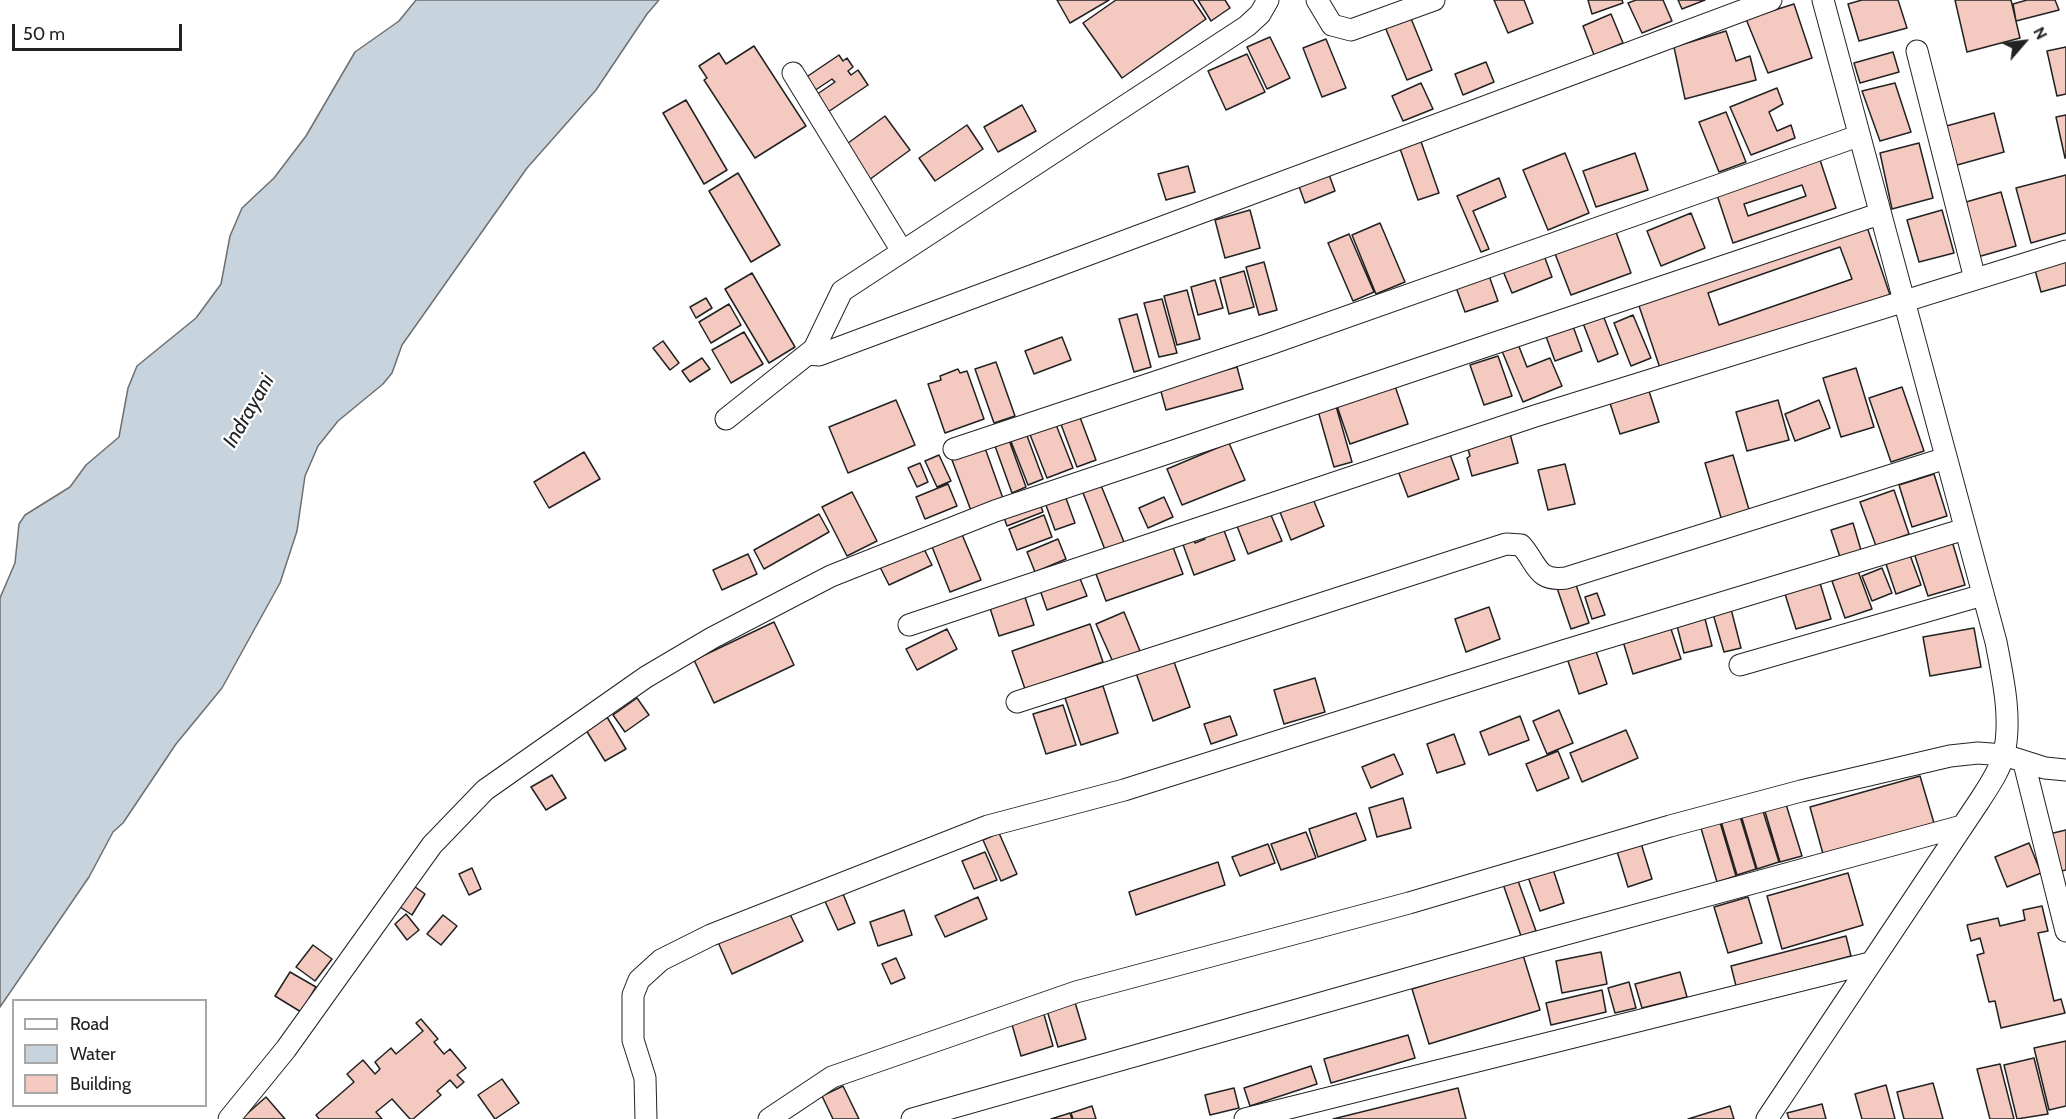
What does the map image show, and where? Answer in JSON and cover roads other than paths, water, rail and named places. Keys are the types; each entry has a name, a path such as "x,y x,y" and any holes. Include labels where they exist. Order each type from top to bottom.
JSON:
{"street":[{"path":"726,419 814,349 842,291 1246,26 1260,14 1268,0"},
{"path":"1317,0 1332,25 1351,30 1434,0"},
{"path":"808,354 819,355 1086,257 1770,0"},
{"path":"1823,0 1983,596 2006,694 2007,720 2014,759 2066,931"},
{"path":"1917,51 1976,279"},
{"path":"793,73 902,251"},
{"path":"954,449 1267,345 1858,136"},
{"path":"229,1119 286,1049 432,845 486,790 646,677 712,638 831,576 995,511 1880,214"},
{"path":"909,625 1535,416 2066,251"},
{"path":"1017,702 1506,544 1521,545 1530,555 1539,572 1551,580 1566,578 1946,458"},
{"path":"646,1119 645,1078 633,1040 633,995 639,980 661,960 711,935 988,826 1124,790 1563,651 1965,530"},
{"path":"1740,664 1983,596"},
{"path":"769,1119 792,1101 832,1077 1076,992 1409,903 1670,826 1801,791 1950,756 1978,753 2066,770"},
{"path":"1767,1119 1995,776 2014,759"},
{"path":"912,1119 1503,951 1962,826"},
{"path":"1245,1119 1870,963"}],"water":[{"name":"Indrayani","path":"416,0 659,0 647,14 596,90 527,168 402,345 392,373 383,384 338,421 318,446 305,476 297,531 280,583 222,688 176,744 123,823 113,832 89,877 0,1007 0,598 15,563 19,524 25,515 70,487 86,465 119,437 128,388 137,366 196,318 221,284 230,236 242,208 274,178 306,136 355,52 399,21"}]}
